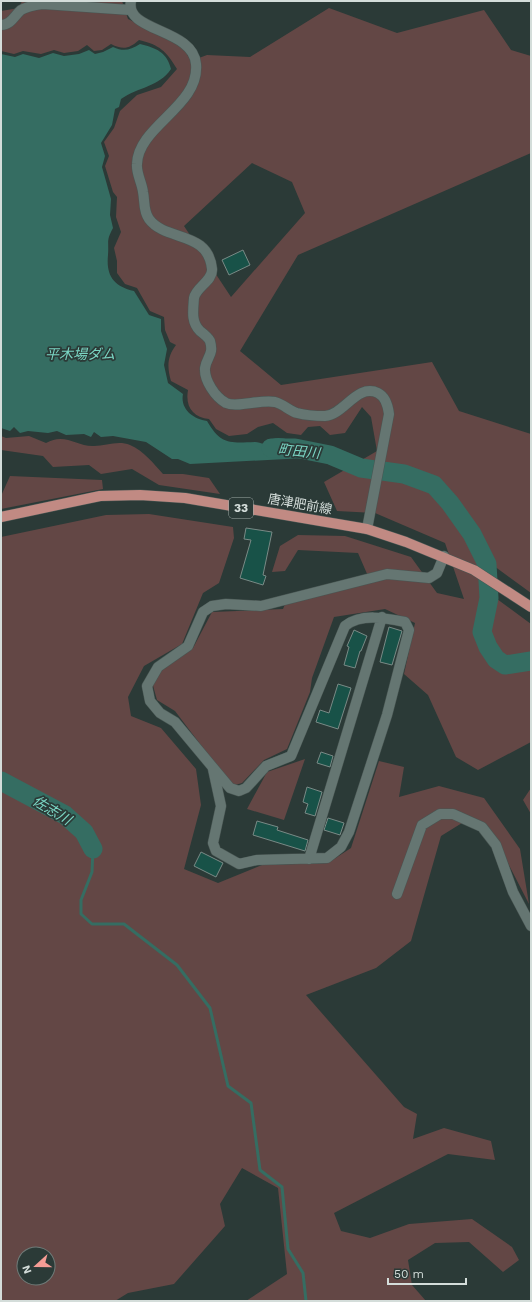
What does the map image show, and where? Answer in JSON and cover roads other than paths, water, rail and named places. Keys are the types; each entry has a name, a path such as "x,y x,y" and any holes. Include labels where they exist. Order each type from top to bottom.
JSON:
{"main road":[{"name":"唐津肥前線","path":"1,517 100,496 185,498 367,529 444,556 474,570 514,594 531,607"}],"street":[{"path":"1,25 12,21 21,11 32,5 131,3 132,15 139,20 183,41 193,53 196,64 195,78 186,96 140,147 136,165 143,192 145,209 149,219 158,228 197,242 206,252 212,270 210,276 195,295 192,316 194,325 209,339 212,352 205,368 207,378 214,392 226,403 235,405 252,402 275,402 297,413 327,416 336,412 358,395 374,391 382,395 388,405 389,414 386,437 367,529"},
{"path":"213,769 221,806 213,843 216,851 239,864 257,860 327,858 341,847 349,832 387,715 409,630 405,622 382,617 352,620 345,626 291,756 266,766 246,788 239,791 230,788 175,722 160,713 150,701 147,686 158,667 188,646 203,612 212,606 226,604 261,606 387,574 429,578 437,573 444,556"},
{"path":"309,859 382,617"},
{"path":"397,894 422,825 440,814 453,814 482,827 496,845 514,892 531,926"}],"water":[{"name":"平木場ダム","path":"140,44 156,49 164,55 167,58 171,69 161,80 121,99 119,107 115,109 112,125 101,143 105,156 102,167 111,199 110,215 113,228 108,241 108,268 110,274 116,283 134,291 149,315 161,319 161,331 167,349 164,365 168,383 183,394 186,409 192,416 207,421 217,435 227,441 239,443 255,442 264,444 275,438 286,439 299,445 296,456 305,458 190,464 178,459 172,459 146,442 113,436 101,437 94,432 91,437 84,434 66,435 57,431 48,433 28,431 20,433 14,427 10,431 1,428 1,54 15,57 23,54 39,58 53,53 64,56 79,54 89,50 95,54 113,47 127,50"}],"waterway":[{"name":"町田川","path":"271,448 295,448 330,455 361,468 404,474 434,485 450,503 472,534 487,564 489,598 482,632 488,647 496,659 505,665 531,661"},
{"name":"佐志川","path":"1,781 65,815 84,832 93,849"},
{"path":"93,849 92,872 81,900 81,914 92,924 124,924 177,965 210,1008 228,1086 251,1103 260,1170 282,1187 288,1249 303,1273 306,1301"}]}
